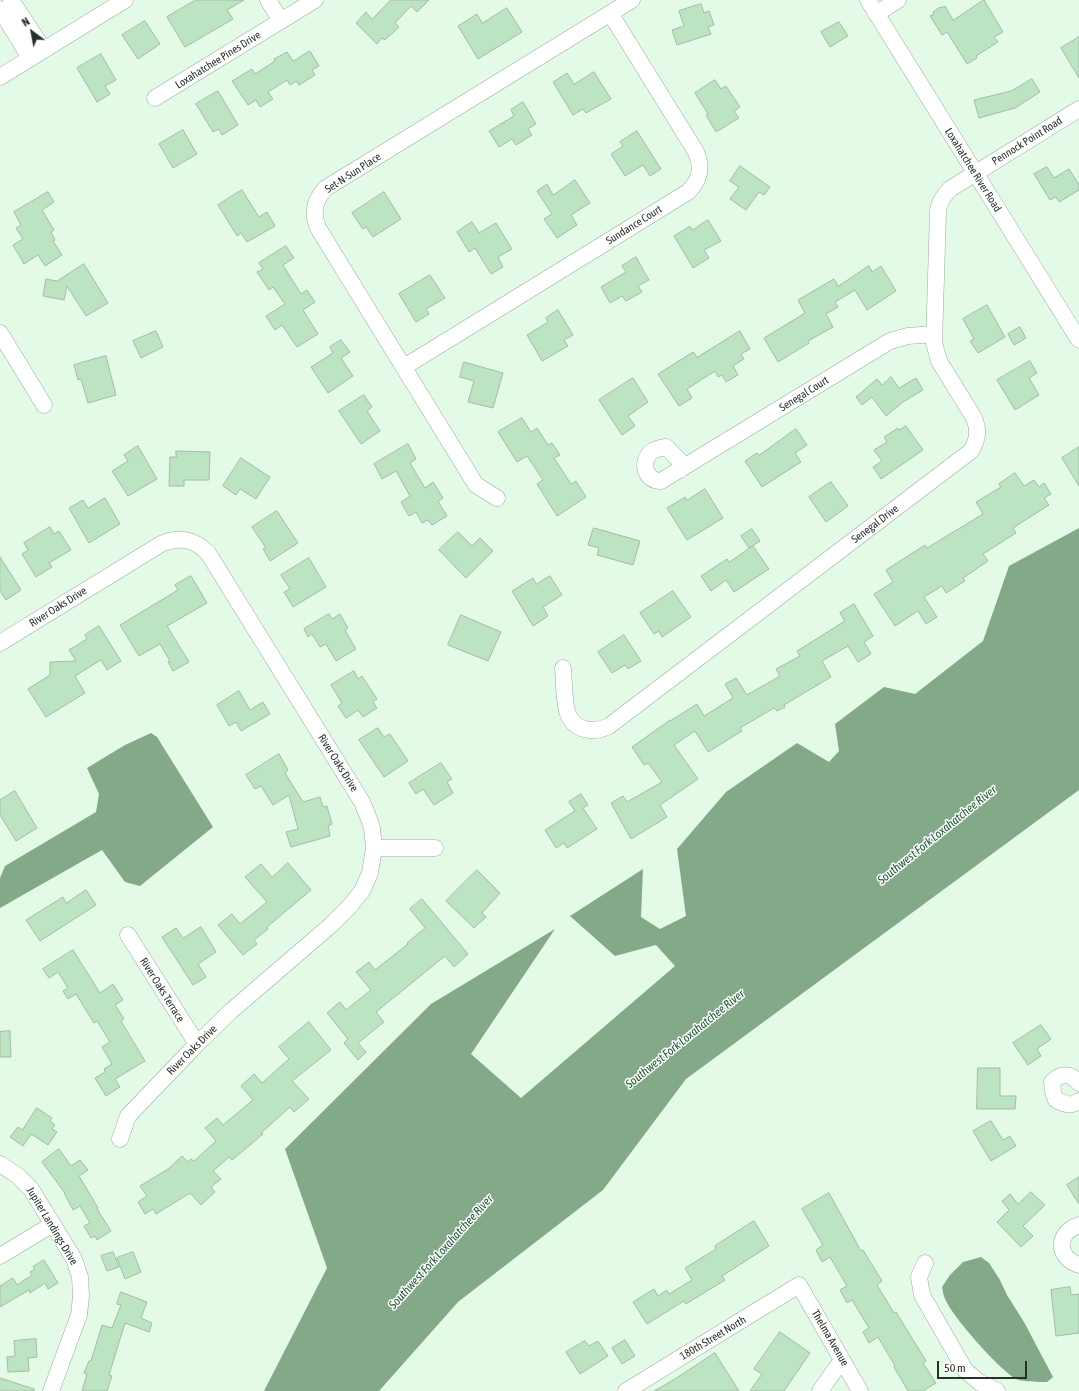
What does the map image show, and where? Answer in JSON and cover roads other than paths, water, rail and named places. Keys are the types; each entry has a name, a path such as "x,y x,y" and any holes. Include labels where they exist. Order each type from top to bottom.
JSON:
{"street":[{"path":"11,0 44,50"},
{"path":"0,76 125,0"},
{"path":"268,0 281,21"},
{"name":"Loxahatchee Pines Drive","path":"155,98 315,0"},
{"name":"Set-N-Sun Place","path":"497,498 476,485 318,228 314,212 316,203 320,194 326,188 632,0"},
{"name":"Loxahatchee River Road","path":"868,0 1079,340"},
{"path":"876,14 898,0"},
{"path":"0,9 30,58"},
{"name":"Sundance Court","path":"404,367 695,186 699,178 700,169 696,152 610,13"},
{"name":"Pennock Point Road","path":"976,173 1079,109"},
{"name":"Senegal Drive","path":"563,668 567,713 571,721 584,730 602,730 971,451 977,439 977,426 974,418 939,361 934,343 934,334 939,203 943,195 950,189 976,173"},
{"path":"0,333 44,405"},
{"name":"Senegal Court","path":"680,470 886,344 908,336 934,334"},
{"name":"River Oaks Drive","path":"0,643 161,544 177,539 194,542 208,553 362,802 372,828 374,848 372,863 362,891 350,906 331,925 231,1011 197,1044 128,1116 120,1139"},
{"path":"374,848 436,848"},
{"name":"River Oaks Terrace","path":"128,935 197,1044"},
{"path":"1079,1083 1075,1078 1064,1075 1057,1077 1052,1082 1056,1100 1065,1105 1075,1104 1079,1101"},
{"name":"Jupiter Landings Drive","path":"0,1164 11,1170 25,1182 31,1190 74,1259 80,1277 81,1296 79,1315 51,1391"},
{"path":"0,1256 53,1224"},
{"path":"1079,1225 1067,1232 1061,1244 1066,1257 1079,1265"},
{"path":"925,1263 918,1276 922,1295 965,1370 979,1382 997,1391"},
{"name":"Thelma Avenue","path":"799,1285 860,1391"},
{"name":"180th Street North","path":"626,1391 799,1285"},
{"path":"820,1391 842,1360"}],"water":[{"name":"Southwest Fork Loxahatchee River","path":"1079,528 1079,790 686,1079 603,1190 458,1302 379,1391 264,1391 327,1268 285,1149 431,1004 555,929 471,1054 521,1098 675,966 656,945 615,956 570,916 643,869 641,917 660,929 686,916 677,849 726,792 797,743 829,762 839,751 835,724 884,687 915,694 983,641 1009,566"},
{"path":"151,733 157,737 213,827 140,886 125,882 102,850 0,908 0,878 5,866 96,812 99,794 87,768 125,745"},
{"path":"981,1257 989,1263 1024,1322 1053,1377 1047,1382 1019,1380 1009,1374 976,1341 948,1304 942,1287 950,1275 963,1262"}]}
